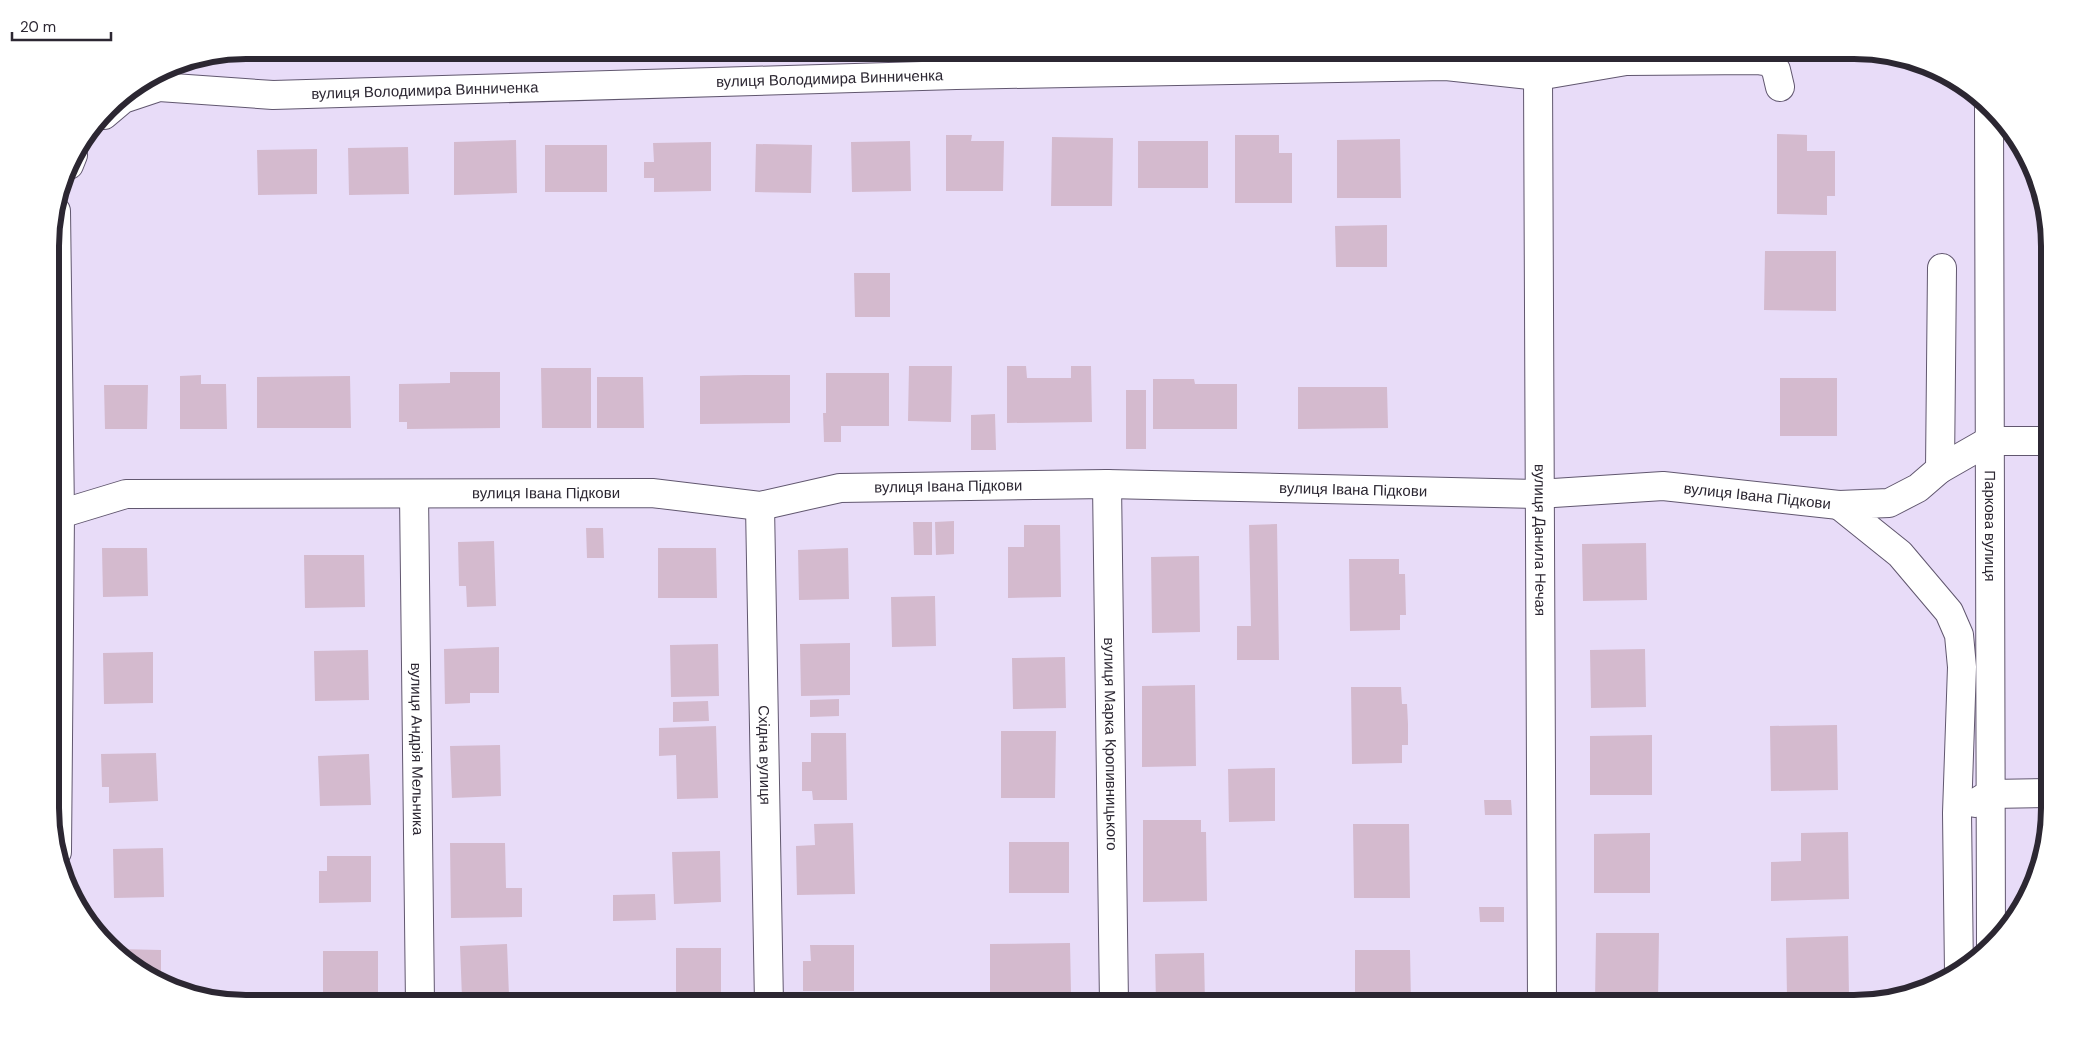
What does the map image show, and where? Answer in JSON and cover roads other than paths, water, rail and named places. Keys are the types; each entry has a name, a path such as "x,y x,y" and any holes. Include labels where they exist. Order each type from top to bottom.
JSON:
{"street":[{"name":"вулиця Володимира Винниченка","path":"128,101 159,87 273,95 956,75 1446,66 1538,76 1626,61 1757,60 1770,62 1776,70 1780,87"},
{"name":"вулиця Данила Нечая","path":"1538,76 1538,494 1542,995"},
{"name":"Паркова вулиця","path":"1989,117 1990,936"},
{"path":"1940,469 1942,268"},
{"path":"59,438 59,598"},
{"path":"1839,505 1890,503 1918,488 1940,469 1989,442 2041,441"},
{"name":"вулиця Івана Підкови","path":"60,514 126,494 652,493 760,506 840,488 1107,484 1538,494 1663,486 1839,505"},
{"name":"вулиця Марка Кропивницького","path":"1107,484 1114,995"},
{"name":"вулиця Андрія Мельника","path":"414,494 420,995"},
{"path":"1839,505 1900,554 1949,612 1959,635 1962,668 1957,813 1959,963"},
{"name":"Східна вулиця","path":"760,506 768,995"},
{"path":"1957,813 1990,794 2041,793"}]}
